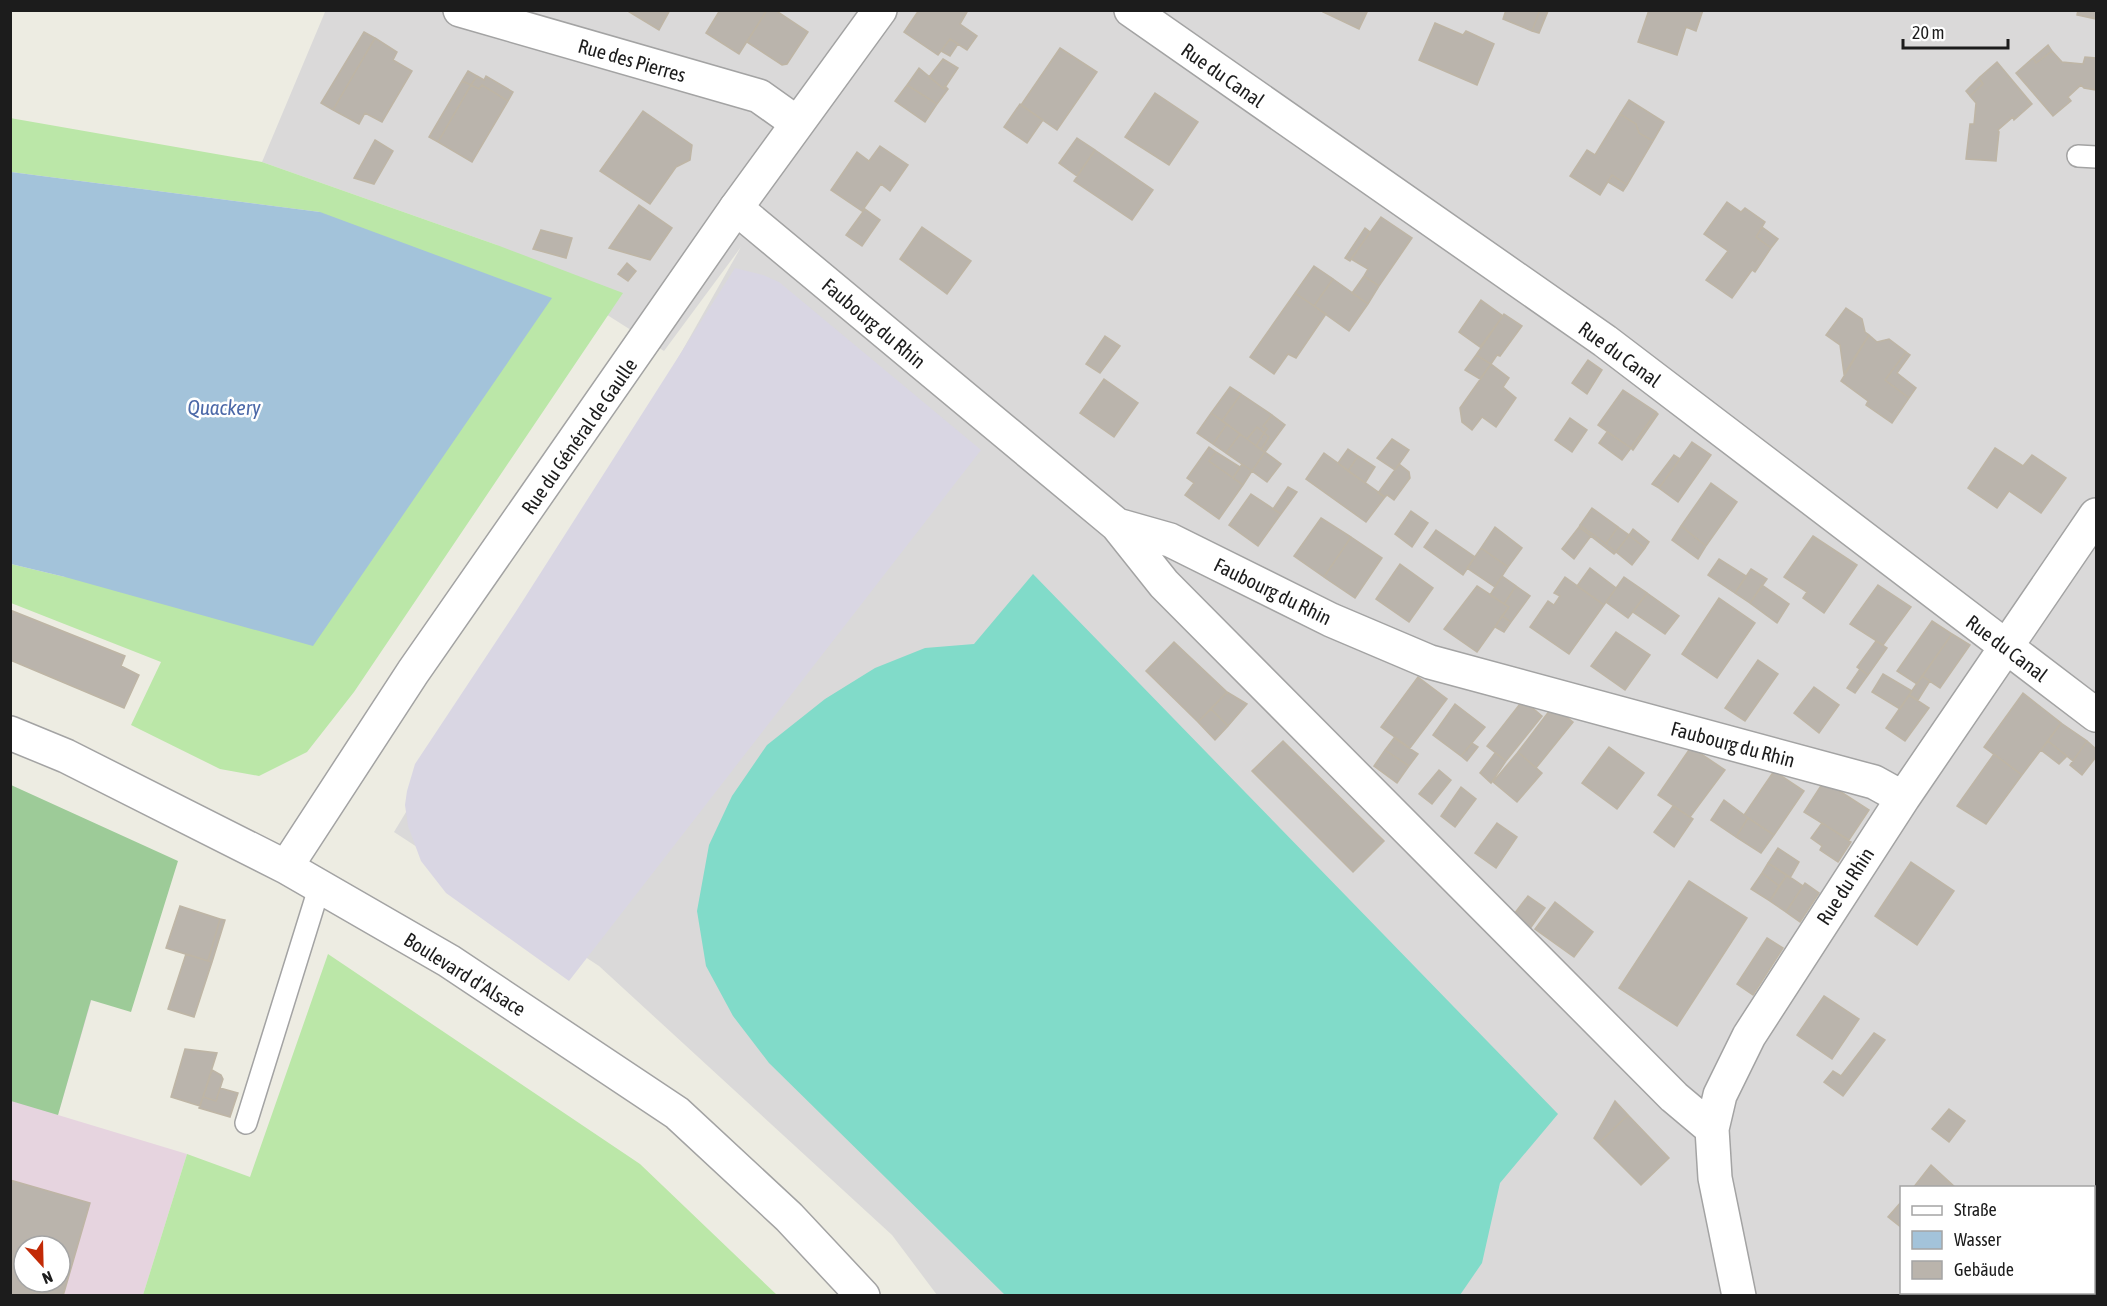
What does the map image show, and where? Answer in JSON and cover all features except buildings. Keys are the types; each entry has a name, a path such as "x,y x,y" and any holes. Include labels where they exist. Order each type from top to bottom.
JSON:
{"street":[{"name":"Rue des Pierres","path":"460,10 759,96 797,123"},
{"name":"Rue du Général de Gaulle","path":"286,867 413,672 736,208 880,10"},
{"name":"Rue du Canal","path":"1131,10 1605,341 2097,715"},
{"name":"Faubourg du Rhin","path":"736,208 1117,525 1170,540 1331,620 1430,662 1874,782 1902,798"},
{"name":"Rue du Rhin","path":"1739,1296 1714,1178 1712,1129 1720,1095 1749,1036 1902,798 2097,515"},
{"path":"1117,525 1164,584 1674,1097 1712,1129"},
{"name":"Boulevard d'Alsace","path":"10,733 66,756 286,867 448,961 677,1113 789,1217 863,1296"}],"lane":[{"path":"246,1123 320,885"}],"shaded area":[{"path":"318,11 2096,11 2096,1295 937,1295 892,1235 599,966 394,832 652,404 741,247 664,351 497,245 262,162 325,12"},
{"path":"735,268 763,275 779,282 981,450 569,981 446,893 421,861 408,826 405,805 407,791 415,764 515,613"},
{"path":"1033,574 1558,1114 1500,1183 1482,1263 1460,1295 1005,1295 769,1063 733,1016 706,966 697,911 709,845 732,796 767,745 825,699 875,668 925,648 974,644"},
{"path":"11,809 131,864 58,1115 187,1154 143,1295 11,1296"}],"green space":[{"path":"10,118 262,162 497,245 623,293 354,692 307,752 259,776 220,769 131,725 161,662 11,603 11,564 65,577 320,212 11,172"},
{"path":"11,785 178,861 131,1012 91,1000 58,1115 11,1101"},
{"path":"328,954 640,1164 777,1295 143,1295 187,1154 250,1177"}],"water":[{"name":"Quackery","path":"11,172 320,212 552,298 313,646 11,564"}]}
